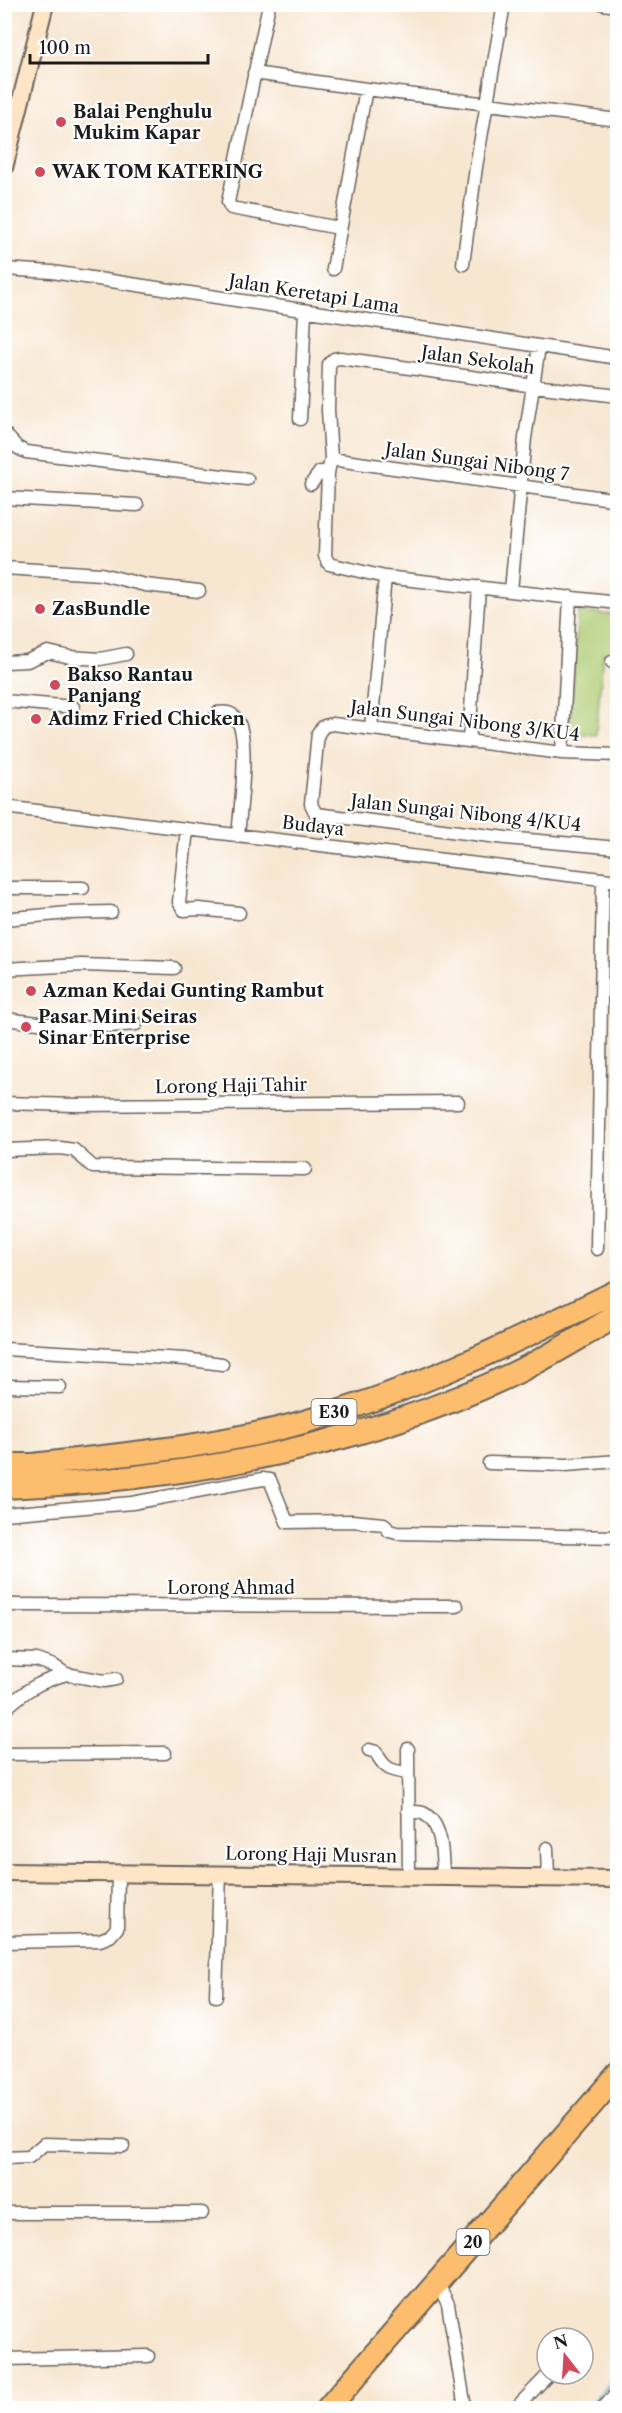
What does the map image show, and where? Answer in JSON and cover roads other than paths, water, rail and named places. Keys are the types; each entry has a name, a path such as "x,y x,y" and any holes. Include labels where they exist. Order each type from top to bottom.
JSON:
{"highway":[{"name":"E30","path":"4,1487 34,1475 303,1422 409,1388 509,1345 618,1291"},
{"name":"E30","path":"4,1465 34,1475 86,1482 206,1466 307,1448 413,1416 520,1371 618,1315"},
{"name":"20","path":"328,2408 618,2074"}],"street":[{"path":"4,168 45,4"},
{"path":"269,4 228,202 231,208 339,228"},
{"path":"463,264 476,167 504,4"},
{"path":"603,4 618,6"},
{"path":"254,73 618,120"},
{"path":"333,269 366,89"},
{"name":"Jalan Keretapi Lama","path":"4,269 52,272 618,358"},
{"path":"300,419 305,311"},
{"path":"511,591 520,486 539,347"},
{"name":"Jalan Sekolah","path":"331,459 328,410 329,364 334,359 618,396"},
{"path":"4,433 18,448 26,452 248,479"},
{"path":"331,459 328,473 325,556 329,564 385,577 618,603"},
{"name":"Jalan Sungai Nibong 7","path":"331,459 618,500"},
{"path":"311,484 320,472 328,473"},
{"path":"4,498 137,505"},
{"path":"4,568 101,574 146,585 199,591"},
{"path":"371,728 385,577"},
{"path":"469,740 479,587"},
{"path":"562,753 570,597"},
{"path":"4,662 27,661 48,652 70,657 100,659 126,654"},
{"path":"4,701 74,708"},
{"path":"217,713 228,712 236,718 244,741 238,836"},
{"name":"Jalan Sungai Nibong 3/KU4","path":"313,810 310,804 318,733 324,726 333,724 562,753 618,755"},
{"name":"Budaya","path":"4,807 618,881"},
{"name":"Jalan Sungai Nibong 4/KU4","path":"313,810 316,814 506,838 618,848"},
{"path":"187,829 179,902 184,910 199,909 239,913"},
{"path":"597,1249 603,879"},
{"path":"4,888 83,888"},
{"path":"4,919 68,913 111,912"},
{"path":"4,969 81,965 174,968"},
{"path":"4,1019 82,1028 136,1024"},
{"name":"Lorong Haji Tahir","path":"4,1103 75,1105 458,1101"},
{"path":"4,1150 60,1148 74,1150 93,1167 305,1169"},
{"path":"4,1349 185,1359 222,1364"},
{"path":"4,1386 60,1387"},
{"path":"489,1463 566,1465 618,1461"},
{"path":"4,1515 132,1503 263,1479 270,1480 273,1484 276,1500 287,1522 352,1521 384,1524 389,1531 397,1533 618,1537"},
{"name":"Lorong Ahmad","path":"4,1605 458,1606"},
{"path":"4,1659 37,1660 54,1666 66,1674 104,1681 116,1679"},
{"path":"4,1710 38,1683 66,1674"},
{"path":"408,1749 409,1876"},
{"path":"369,1750 376,1752 381,1764 389,1771 408,1773"},
{"path":"4,1755 165,1753"},
{"path":"408,1811 423,1813 433,1823 441,1840 443,1876"},
{"path":"547,1848 548,1878"},
{"name":"Lorong Haji Musran","path":"4,1872 618,1879"},
{"path":"4,1942 100,1940 110,1936 117,1928 118,1873"},
{"path":"216,1996 220,1874"},
{"path":"4,2158 29,2157 44,2144 123,2146"},
{"path":"4,2213 202,2213"},
{"path":"437,2282 448,2304 465,2409"},
{"path":"4,2359 148,2356"},
{"path":"516,2409 538,2386"},
{"path":"605,2408 618,2392"}],"waterway":[{"path":"588,2408 618,2375"}],"place":[{"name":"Balai Penghulu Mukim Kapar","path":"61,122"},
{"name":"WAK TOM KATERING","path":"40,172"},
{"name":"ZasBundle","path":"40,609"},
{"name":"Bakso Rantau Panjang","path":"55,685"},
{"name":"Adimz Fried Chicken","path":"36,719"},
{"name":"Azman Kedai Gunting Rambut","path":"31,991"},
{"name":"Pasar Mini Seiras Sinar Enterprise","path":"26,1027"}]}
